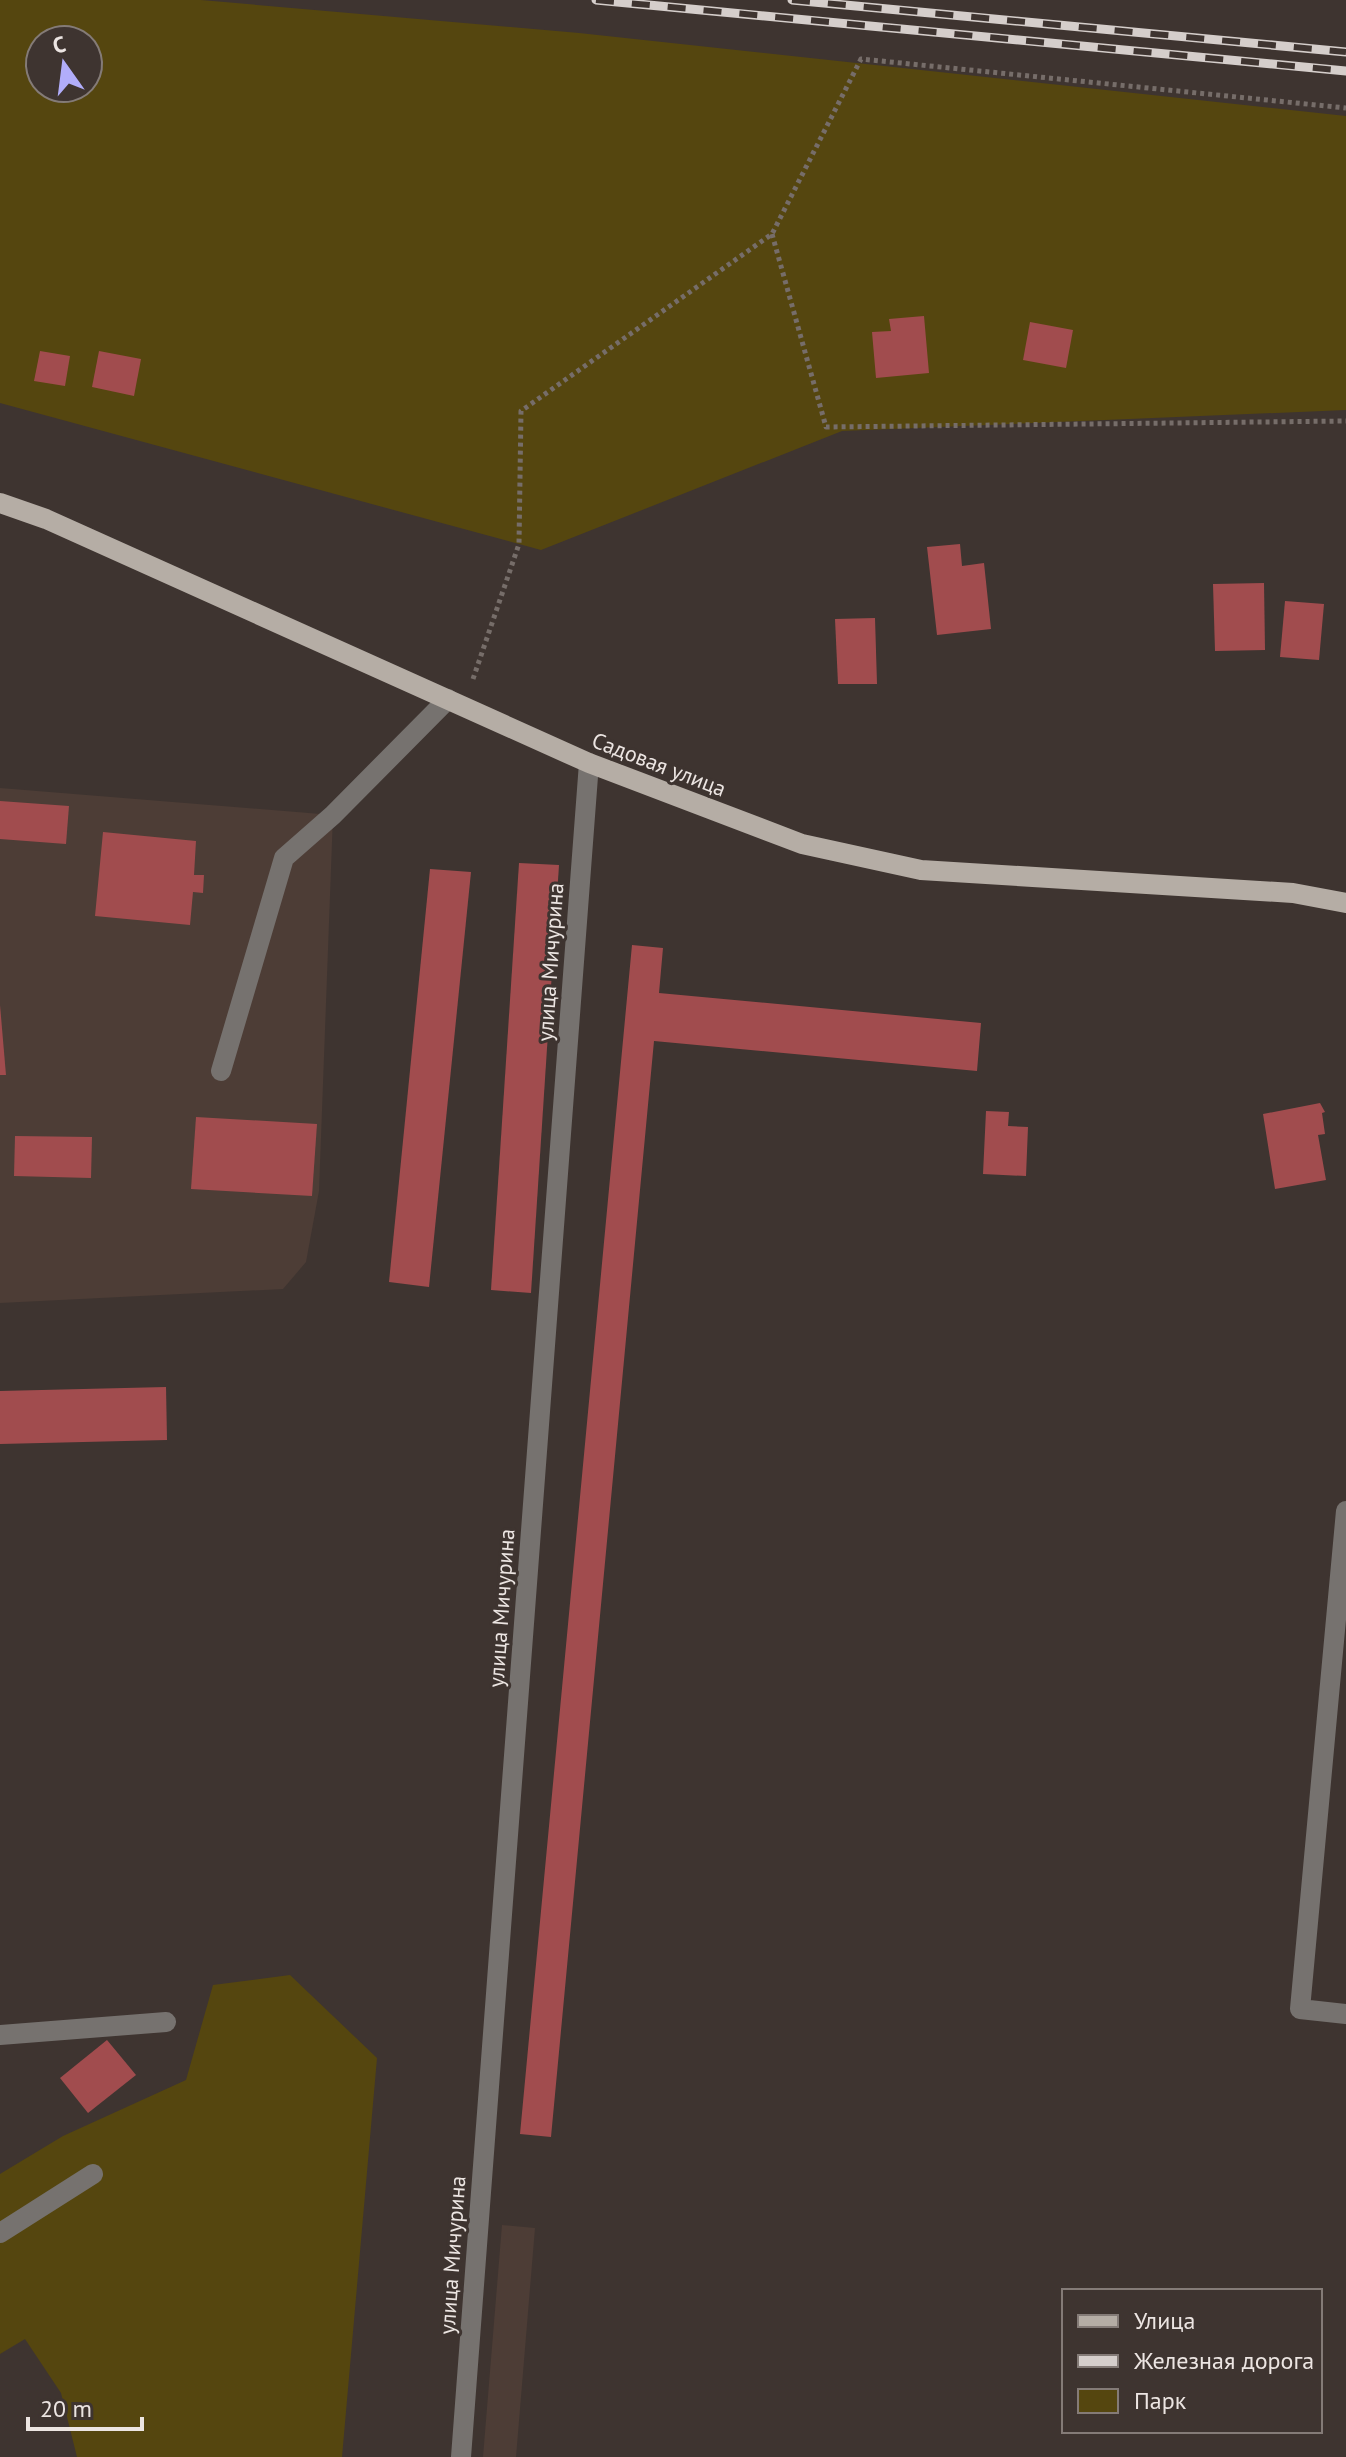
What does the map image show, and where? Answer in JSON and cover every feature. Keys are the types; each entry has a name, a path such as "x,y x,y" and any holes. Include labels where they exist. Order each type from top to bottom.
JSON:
{"main road":[{"name":"Садовая улица","path":"0,503 46,519 589,763 802,844 921,870 1293,893 1346,903"}],"street":[{"path":"221,1071 284,858 456,703"},
{"name":"улица Мичурина","path":"461,2457 589,763"},
{"path":"1346,1511 1300,2009 1346,2014"},
{"path":"0,2035 166,2022"},
{"path":"0,2233 93,2174"}],"path":[{"path":"456,703 519,544 521,411 772,234 861,59 1346,108"},
{"path":"772,234 826,427 1346,421"}],"shaded area":[{"path":"0,788 333,815 319,1191 306,1262 283,1289 0,1303"},
{"path":"502,2225 535,2228 516,2457 483,2457"}],"green space":[{"path":"0,0 201,0 579,33 1346,116 1346,410 842,431 541,550 0,403"},
{"path":"290,1975 377,2058 342,2457 77,2457 61,2393 25,2339 0,2354 0,2174 63,2136 186,2080 213,1985"}],"building":[{"path":"924,316 929,373 876,378 872,332 891,331 889,319"},
{"path":"1030,322 1073,330 1066,368 1023,360"},
{"path":"40,351 70,356 65,386 34,381"},
{"path":"99,351 141,359 134,396 92,387"},
{"path":"960,544 962,566 984,563 991,629 937,635 927,547"},
{"path":"1264,583 1265,650 1215,651 1213,584"},
{"path":"1285,601 1324,604 1319,660 1280,657"},
{"path":"875,618 877,684 838,684 835,619"},
{"path":"0,801 69,806 66,844 0,839"},
{"path":"103,832 196,841 194,875 204,875 203,893 193,892 190,925 95,916"},
{"path":"519,863 559,865 531,1293 491,1290"},
{"path":"430,869 471,872 429,1287 389,1282"},
{"path":"632,945 663,948 659,993 981,1023 977,1071 654,1041 551,2137 520,2134"},
{"path":"0,1005 6,1075 0,1075"},
{"path":"1320,1103 1325,1112 1322,1113 1325,1134 1318,1135 1326,1180 1275,1189 1263,1114"},
{"path":"986,1111 1009,1112 1008,1126 1028,1127 1026,1176 983,1174"},
{"path":"196,1117 317,1124 312,1196 191,1189"},
{"path":"15,1136 92,1137 91,1178 14,1176"},
{"path":"166,1387 167,1440 0,1444 0,1391"},
{"path":"107,2040 136,2075 88,2113 60,2078"}],"railway":[{"path":"596,0 1346,71"},
{"path":"792,0 1346,52"}]}
